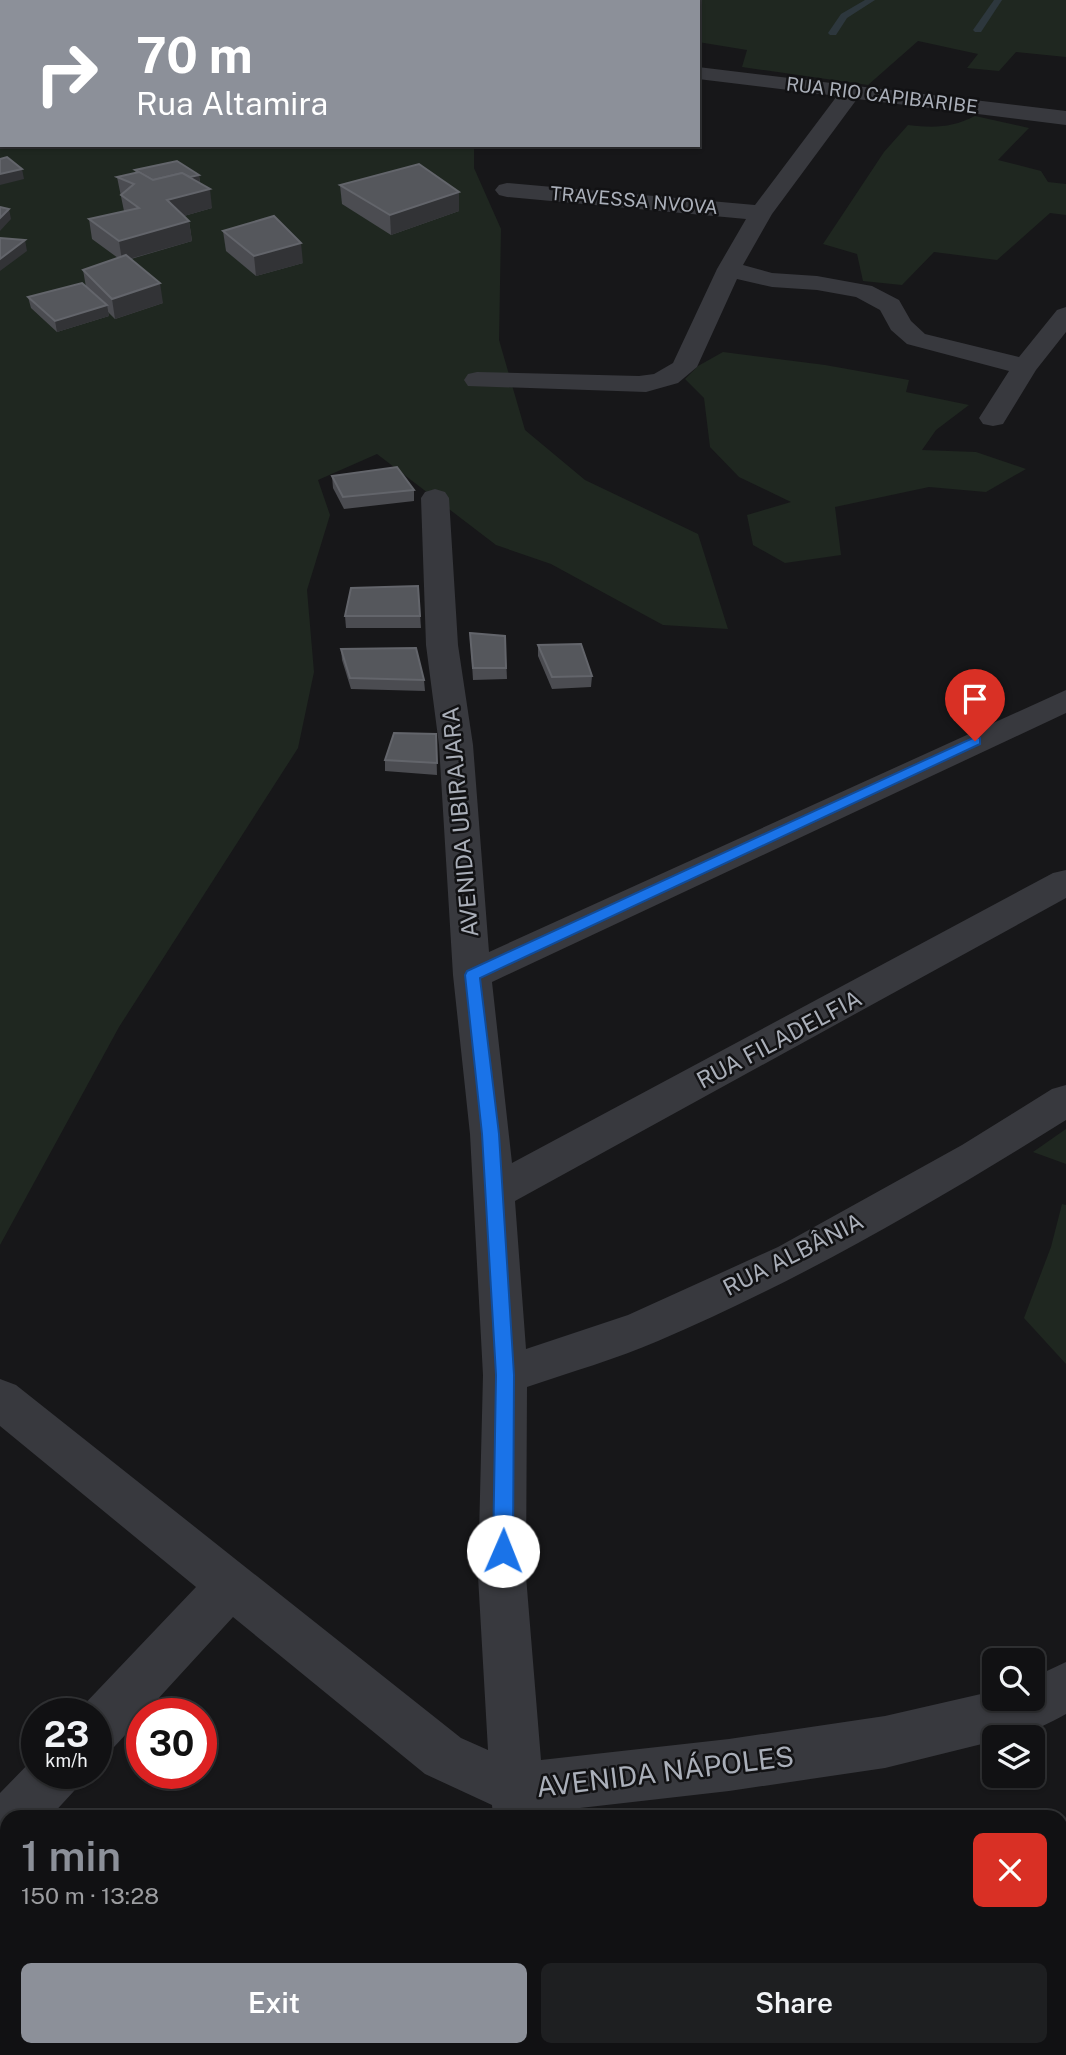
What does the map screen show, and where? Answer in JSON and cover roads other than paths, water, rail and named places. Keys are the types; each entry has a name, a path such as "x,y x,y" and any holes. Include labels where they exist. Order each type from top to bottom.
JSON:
{"street":[{"name":"RUA RIO CAPIBARIBE","path":"700,73 1066,118"},
{"path":"477,380 659,383 674,376 684,367 729,269 761,213 853,90"},
{"name":"TRAVESSA NVOVA","path":"507,190 761,213"},
{"path":"729,269 772,280 817,283 863,291 890,305 900,325 916,339 1026,368"},
{"path":"993,418 1066,315"},
{"name":"AVENIDA UBIRAJARA","path":"435,498 442,645 456,745 472,975 490,1134 505,1375 502,1576 518,1803"},
{"path":"472,975 1066,700"},
{"name":"RUA FILADELFIA","path":"492,1194 1066,882"},
{"name":"RUA ALBÂNIA","path":"505,1375 641,1329 793,1259 976,1156 1066,1100"},
{"name":"AVENIDA NÁPOLES","path":"0,1399 443,1756 518,1803 729,1765 885,1742 1054,1698"},
{"path":"112,1712 231,1585"},
{"path":"21,1810 41,1789"}],"waterway":[{"path":"833,33 844,16 871,0"},
{"path":"978,30 998,0"}]}
